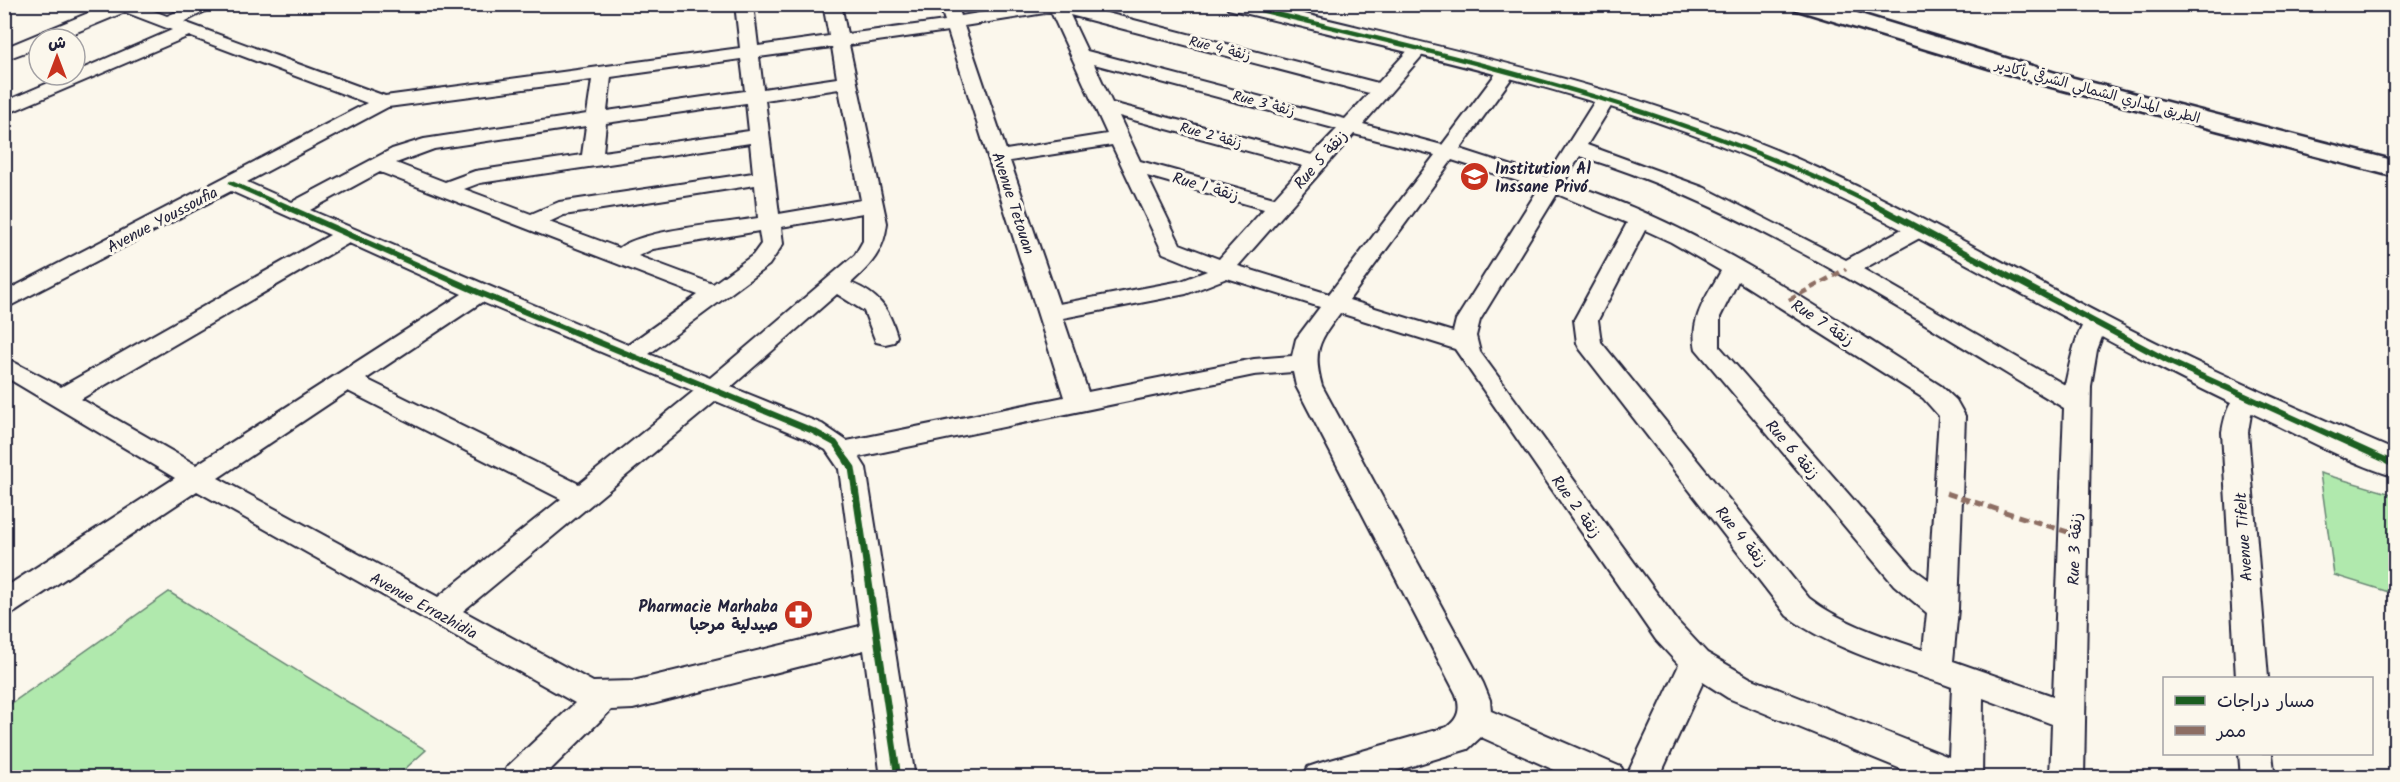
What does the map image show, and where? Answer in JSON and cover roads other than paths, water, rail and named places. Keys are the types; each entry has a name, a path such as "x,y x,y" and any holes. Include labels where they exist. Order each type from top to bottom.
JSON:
{"highway":[{"name":"الطريق المداري الشمالي الشرقي بأكادير","path":"1802,4 2063,83 2396,169"},
{"name":"الطريق المداري الشمالي الشرقي بأكادير","path":"1833,4 2086,80 2396,159"}],"street":[{"path":"169,22 211,4"},
{"path":"629,356 766,255 772,244 744,4"},
{"path":"440,613 712,390 858,266 873,241 876,223 832,4"},
{"path":"1236,4 1507,72 1605,100 1756,151 1807,172 1919,228 2095,324 2247,399 2396,465"},
{"path":"72,27 120,6 383,102 840,41 952,17 1056,5 1133,165 1163,237 1171,248 1223,269 1465,344 1468,320 1550,184 1605,100"},
{"name":"Rue 4 زنقة","path":"1056,5 1382,90"},
{"name":"Avenue Tetouan","path":"952,17 1079,402"},
{"path":"4,109 188,30"},
{"path":"4,55 27,46"},
{"name":"Rue 5 زنقة","path":"1050,313 1186,287 1209,280 1223,269 1418,50"},
{"name":"Rue 3 زنقة","path":"1080,55 1448,152"},
{"path":"1320,777 1456,739 1464,734 1474,719 1475,701 1472,693 1309,386 1303,363 1308,339 1507,72"},
{"path":"592,160 602,73"},
{"path":"292,211 408,149 431,143 848,82"},
{"name":"Avenue Youssoufia","path":"4,302 383,102"},
{"name":"Rue 2 زنقة","path":"1106,107 1317,163"},
{"path":"446,189 474,177 760,135"},
{"path":"998,157 1120,138"},
{"path":"1574,148 1627,165 1688,189 1757,221 1846,269 2078,405"},
{"name":"Rue 7 زنقة","path":"1448,152 1550,184 1679,237 1789,300 1932,392 1950,410 1943,609 1937,668"},
{"path":"380,164 715,293"},
{"name":"Rue 1 زنقة","path":"1133,165 1278,206"},
{"path":"533,223 559,209 765,177"},
{"path":"231,183 480,293 825,437 843,452 854,477 898,777"},
{"path":"622,257 634,248 649,243 872,205"},
{"name":"Rue 4 زنقة","path":"1639,220 1587,320 1586,334 1593,351 1798,607 1833,629 2069,716"},
{"path":"1846,269 1919,228"},
{"path":"62,398 347,235"},
{"name":"Rue 6 زنقة","path":"1734,268 1705,325 1705,341 1708,349 1904,577 1943,609"},
{"path":"836,285 871,302 879,315 885,336"},
{"path":"4,604 480,293"},
{"name":"Rue 3 زنقة","path":"2067,777 2078,405 2085,350 2095,324"},
{"name":"Rue 2 زنقة","path":"1465,344 1473,363 1653,612 1680,647 1695,662 1739,688 1964,777"},
{"path":"843,452 1254,367 1303,363"},
{"name":"Avenue Errazhidia","path":"4,365 198,479 576,690 603,697 633,695 877,634"},
{"path":"348,381 582,497"},
{"name":"Avenue Tifelt","path":"2247,399 2238,413 2235,432 2252,677"},
{"path":"1642,777 1695,662"},
{"path":"1964,777 1968,680"},
{"path":"519,777 603,697"},
{"path":"1474,719 1609,777"},
{"path":"2256,755 2258,777"}],"place":[{"name":"Institution Al Inssane Privó","path":"1474,177"},
{"name":"Pharmacie Marhaba صيدلية مرحبا","path":"799,615"}]}
